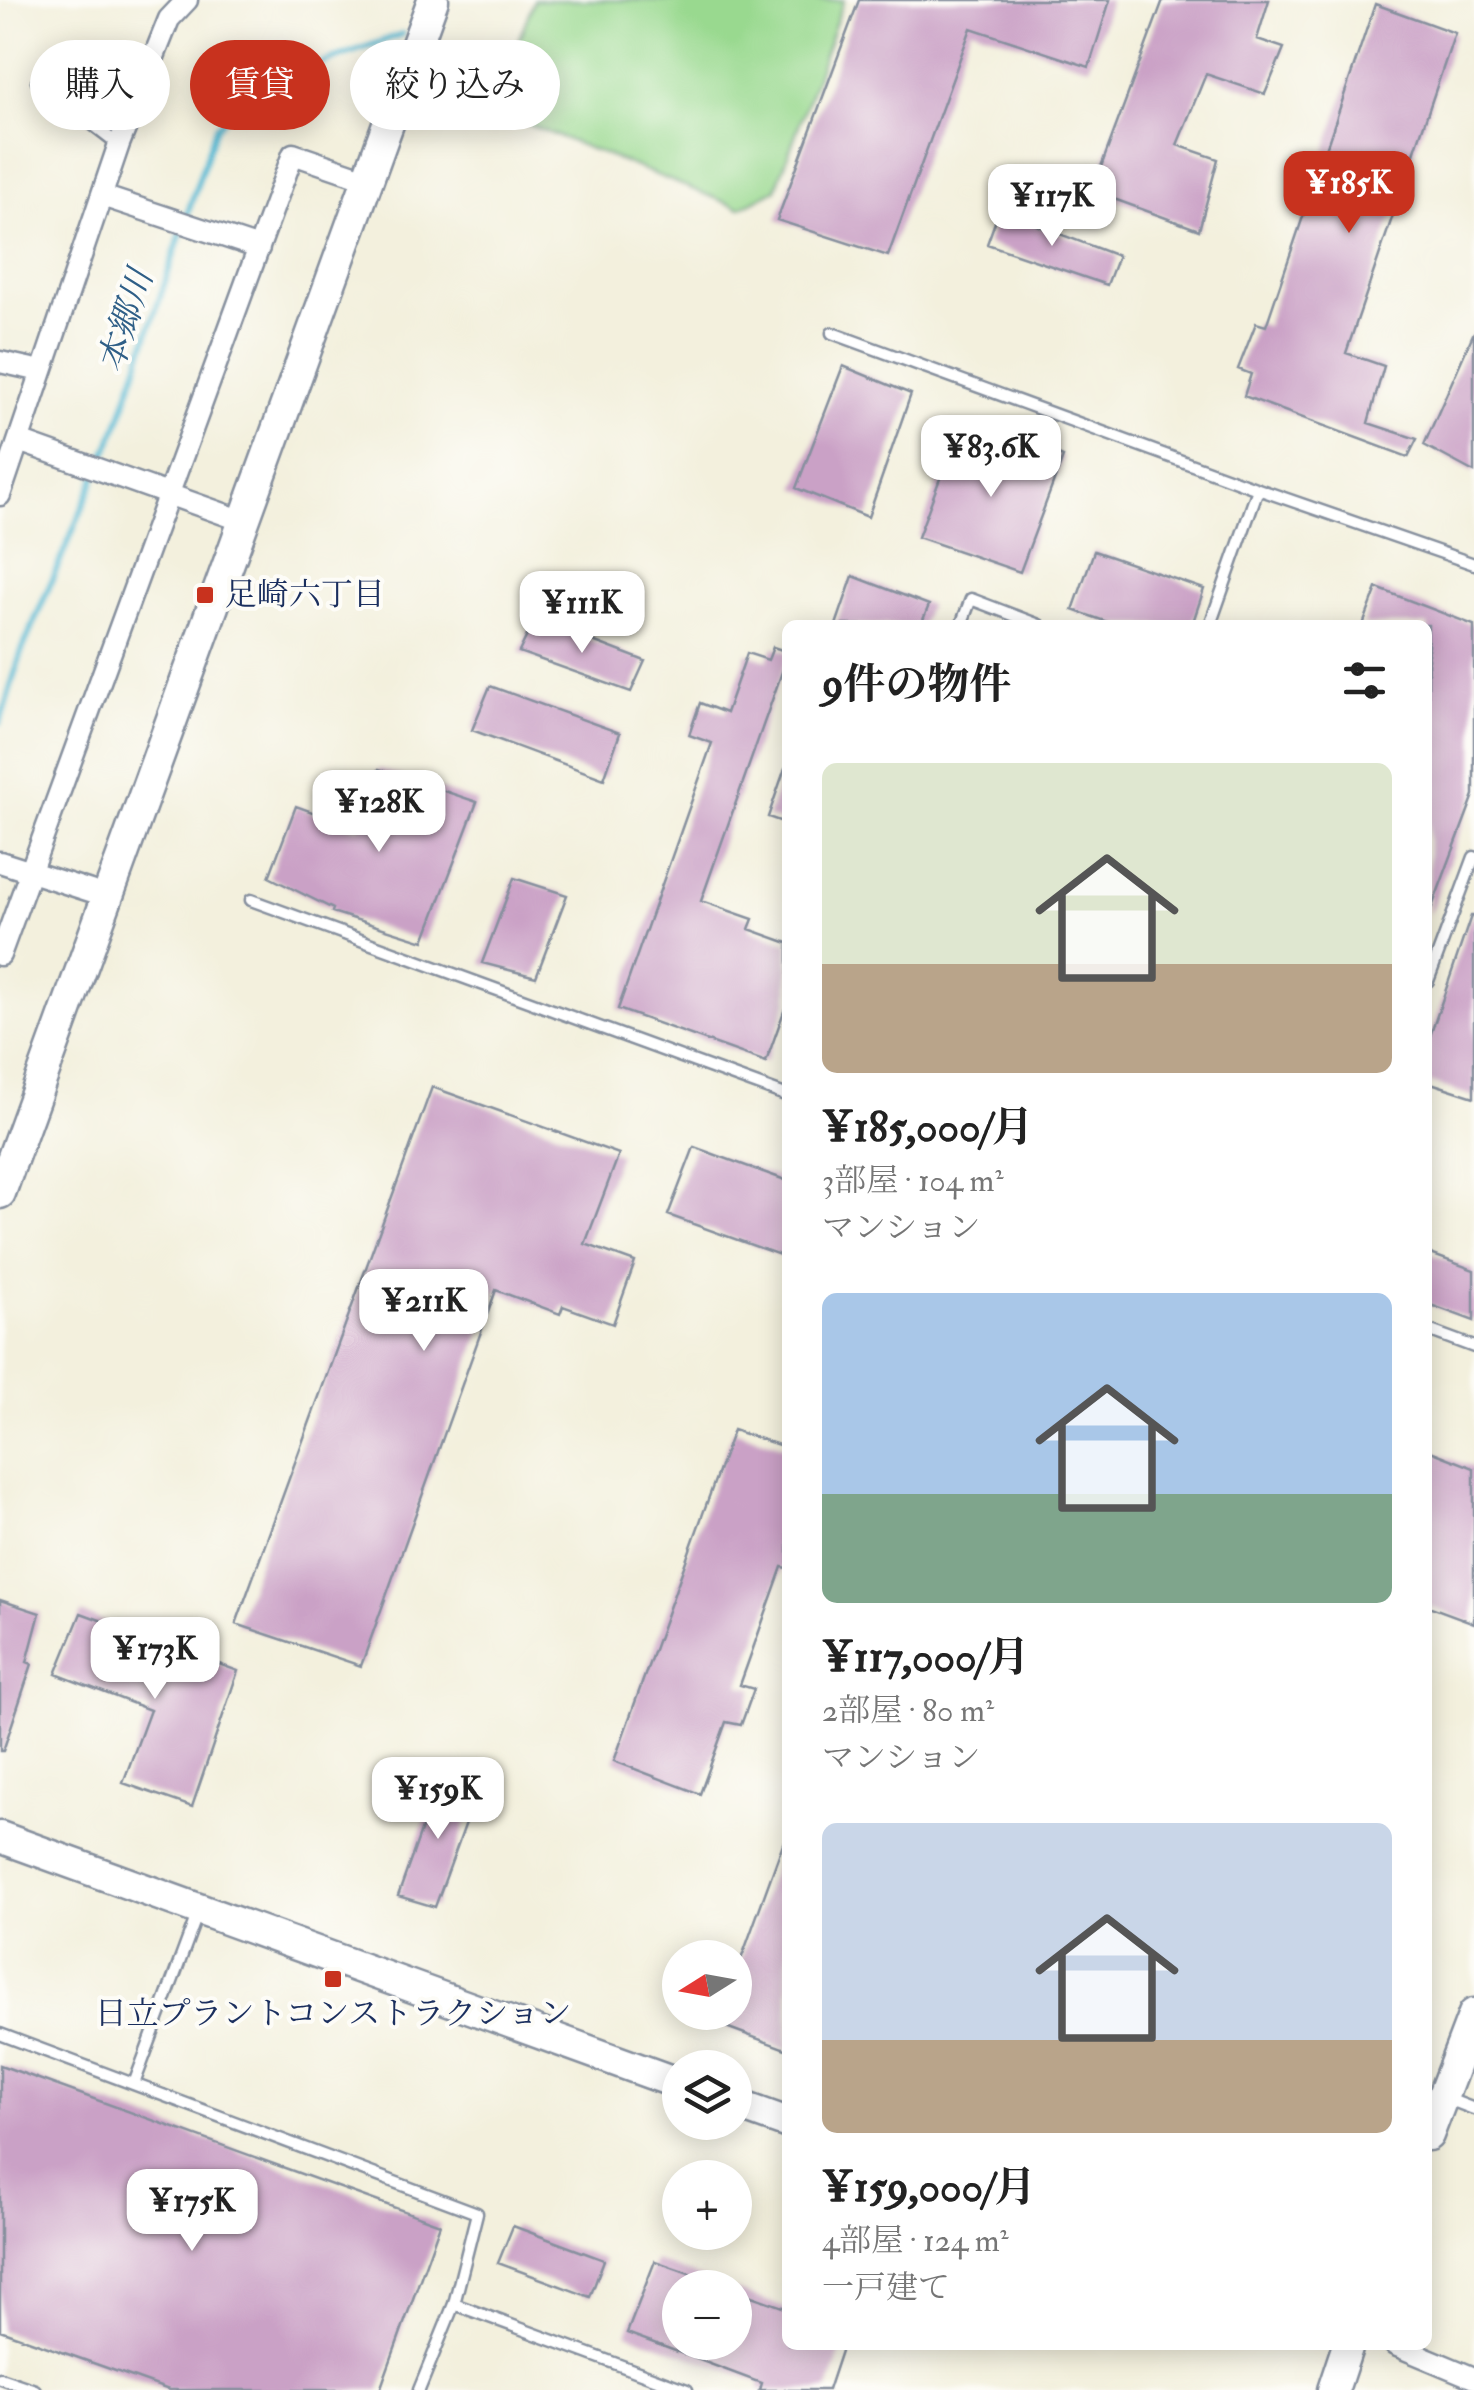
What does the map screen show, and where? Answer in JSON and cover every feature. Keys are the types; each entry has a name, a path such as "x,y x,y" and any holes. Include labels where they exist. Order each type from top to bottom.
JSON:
{"street":[{"path":"2,485 119,144 169,18 186,0"},
{"path":"0,1193 433,0"},
{"path":"0,956 293,154 370,180"},
{"path":"102,196 259,248"},
{"path":"0,362 41,371"},
{"path":"19,441 246,522"},
{"path":"0,862 109,897"},
{"path":"0,1837 662,2077"},
{"path":"1432,2124 1474,2014"},
{"path":"752,2110 782,2120"},
{"path":"1333,2390 1346,2350"},
{"path":"1407,2350 1474,2378"}],"lane":[{"path":"100,130 119,144"},
{"path":"832,332 1474,564"},
{"path":"1212,620 1258,489"},
{"path":"963,620 970,600 1025,620"},
{"path":"1432,970 1474,857"},
{"path":"251,900 782,1094"},
{"path":"1432,1331 1474,1347"},
{"path":"134,2084 199,1909"},
{"path":"0,2034 477,2214 454,2304 420,2390"},
{"path":"1442,2097 1474,2108"},
{"path":"454,2304 687,2390"},
{"path":"0,2378 35,2390"}],"green space":[{"path":"534,0 844,0 776,189 740,208 542,130 560,130 560,40 518,40"}],"building":[{"path":"859,0 1110,0 1089,67 971,28 888,256 777,220"},
{"path":"1163,0 1269,0 1257,39 1284,48 1265,94 1206,74 1177,145 1218,159 1199,230 1092,191"},
{"path":"1375,4 1455,33 1346,353 1384,366 1368,423 1417,439 1408,457 1244,396 1251,374 1238,369 1256,323 1266,326"},
{"path":"999,211 1118,256 1107,285 987,244"},
{"path":"1474,332 1474,472 1424,445"},
{"path":"843,366 911,394 868,517 796,488"},
{"path":"959,428 1017,454 1022,440 1063,457 1020,572 918,537"},
{"path":"1094,551 1204,589 1194,620 1102,620 1073,610"},
{"path":"853,576 929,605 923,620 838,620"},
{"path":"1377,588 1474,625 1474,795 1432,907 1432,620 1365,620"},
{"path":"535,619 645,661 631,692 519,652"},
{"path":"773,647 782,650 782,672 701,901 753,919 749,929 782,941 782,1017 766,1062 618,1009 712,743 689,735 700,703 726,713 747,653 768,660"},
{"path":"490,686 620,733 604,779 472,730"},
{"path":"379,769 477,802 424,941 332,912 333,909 269,877 296,806 359,829"},
{"path":"782,777 782,822 768,817"},
{"path":"514,878 567,895 536,977 482,963"},
{"path":"1474,916 1474,1097 1432,1083 1432,1030"},
{"path":"432,1087 619,1154 585,1244 635,1262 613,1324 563,1306 560,1314 496,1290 361,1666 236,1624"},
{"path":"694,1147 782,1179 782,1256 668,1215"},
{"path":"1432,1254 1474,1270 1474,1321 1432,1305"},
{"path":"733,1430 782,1446 782,1567 740,1685 754,1689 741,1725 726,1722 700,1794 614,1761"},
{"path":"1432,1452 1474,1468 1474,1623 1432,1607"},
{"path":"0,1600 40,1613 27,1662 32,1664 3,1751 0,1751"},
{"path":"81,1613 238,1671 192,1807 123,1783 150,1710 56,1674"},
{"path":"440,1777 478,1790 435,1907 398,1896"},
{"path":"782,1846 782,2048 734,2030 752,2030 752,1940 748,1940"},
{"path":"0,2065 440,2224 380,2390 169,2390 0,2330"},
{"path":"513,2226 604,2260 590,2297 498,2263"},
{"path":"655,2261 680,2270 662,2270 662,2346 627,2333"},
{"path":"752,2296 782,2307 782,2350 841,2350 828,2390 759,2390 761,2383 699,2360 752,2360"}],"waterway":[{"name":"本郷川","path":"0,723 21,653 119,422 216,127 235,110 280,83 402,34"}],"place":[{"name":"足崎六丁目","path":"205,595"},
{"name":"日立プラントコンストラクション","path":"333,1979"}]}
